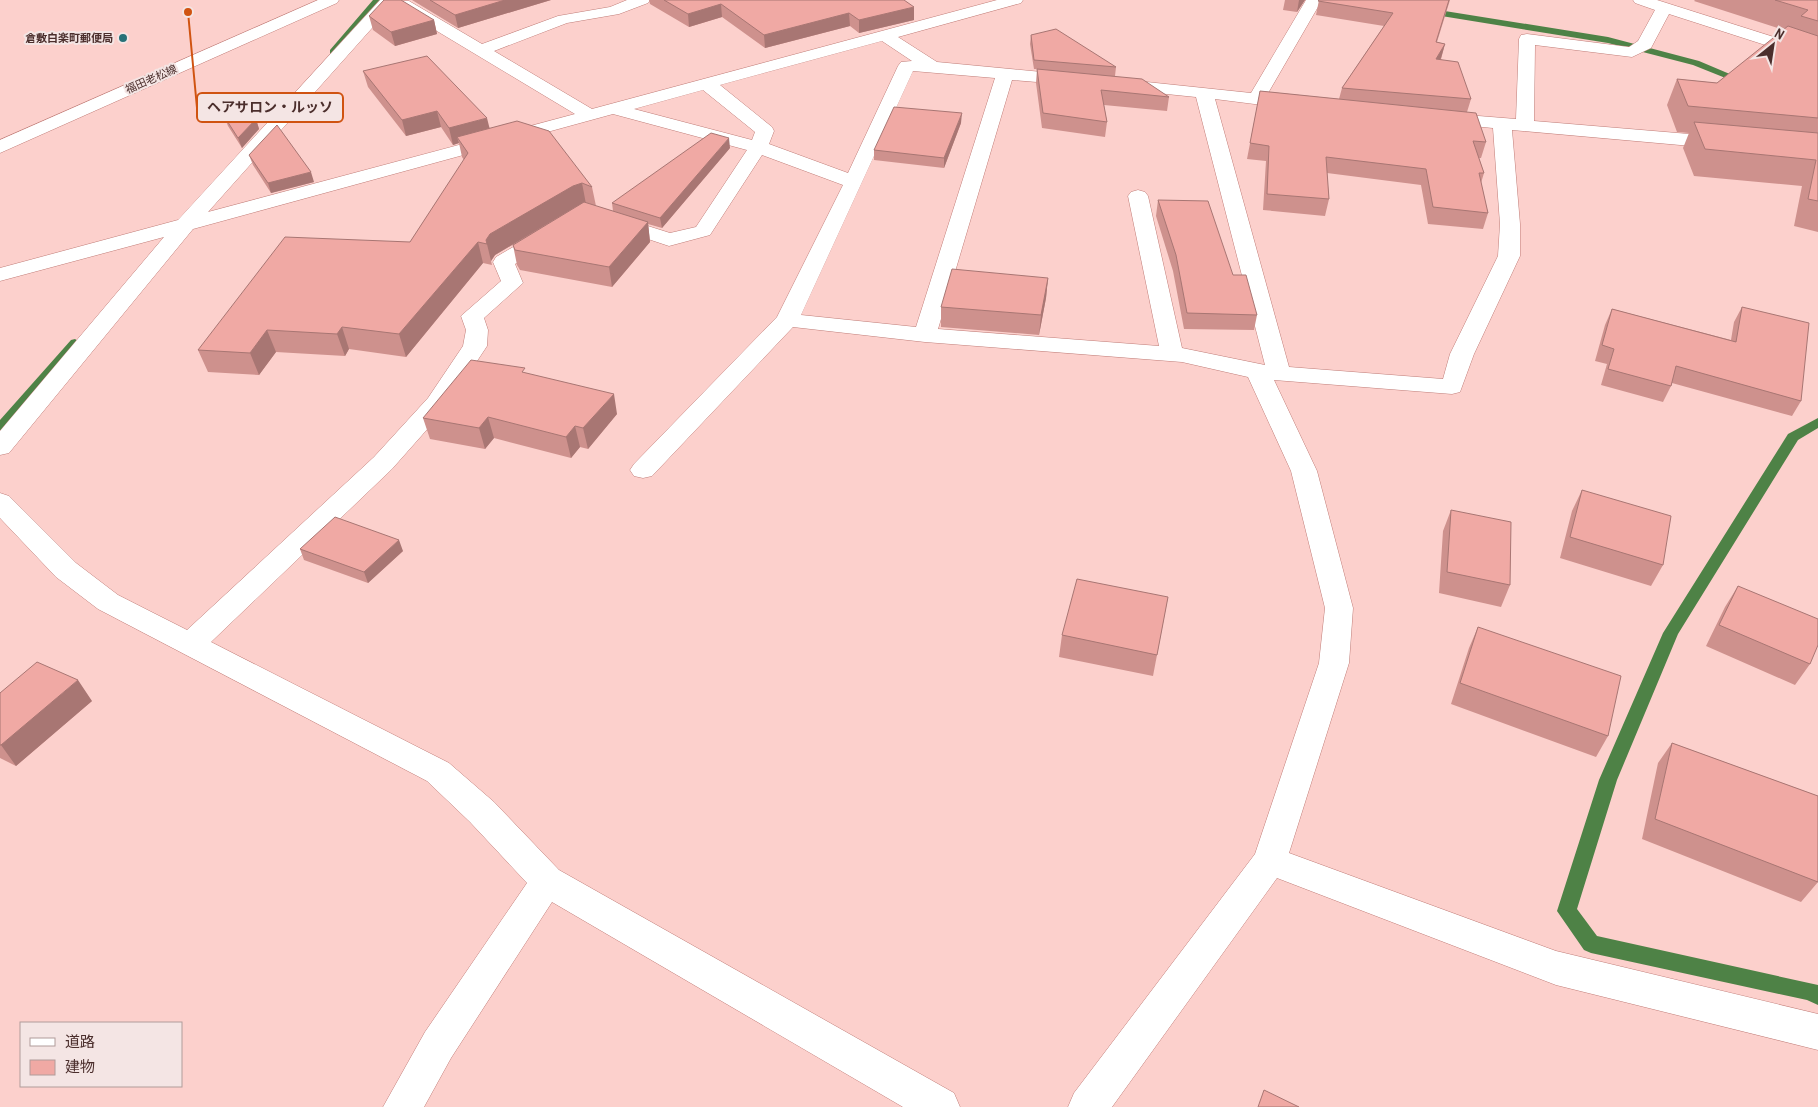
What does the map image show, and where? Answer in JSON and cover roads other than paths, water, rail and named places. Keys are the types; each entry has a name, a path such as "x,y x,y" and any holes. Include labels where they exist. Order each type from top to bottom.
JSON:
{"street":[{"name":"福田老松線","path":"0,147 331,0"},
{"path":"0,447 187,223 389,0"},
{"path":"397,0 588,114"},
{"path":"481,50 564,19 613,11 642,0"},
{"path":"0,274 1015,0"},
{"path":"1256,99 1314,0"},
{"path":"1640,0 1818,57"},
{"path":"1525,125 1527,39 1632,52 1640,48 1664,8"},
{"path":"884,35 933,67"},
{"path":"643,470 787,320 854,182 907,66 1005,73 1204,92 1311,107"},
{"path":"926,335 1005,73"},
{"path":"594,215 669,240 703,231 758,147 765,131 707,84"},
{"path":"1088,1107 1270,861 1334,663 1339,608 1304,471 1269,373 1204,92"},
{"path":"613,109 758,147 854,182"},
{"path":"1426,117 1740,145"},
{"path":"787,320 926,335 1172,354 1269,373 1452,387 1462,354 1509,256 1510,224 1502,123"},
{"path":"1138,196 1172,354"},
{"path":"190,644 376,470 431,410 475,346 477,330 472,316 512,283 504,262 561,227"},
{"path":"0,502 66,570 108,602 438,772 482,812 547,881 940,1107"},
{"path":"1270,861 1556,968 1818,1032"},
{"path":"403,1107 438,1045 547,881"}],"waterway":[{"path":"333,52 378,0"},
{"path":"1426,11 1608,40 1696,63 1746,83"},
{"path":"0,428 75,343"},
{"path":"1818,422 1793,437 1671,633 1608,780 1567,911 1591,944 1811,992 1818,996"}],"place":[{"name":"ヘアサロン・ルッソ","path":"188,12"},
{"name":"倉敷白楽町郵便局","path":"123,38"}]}
